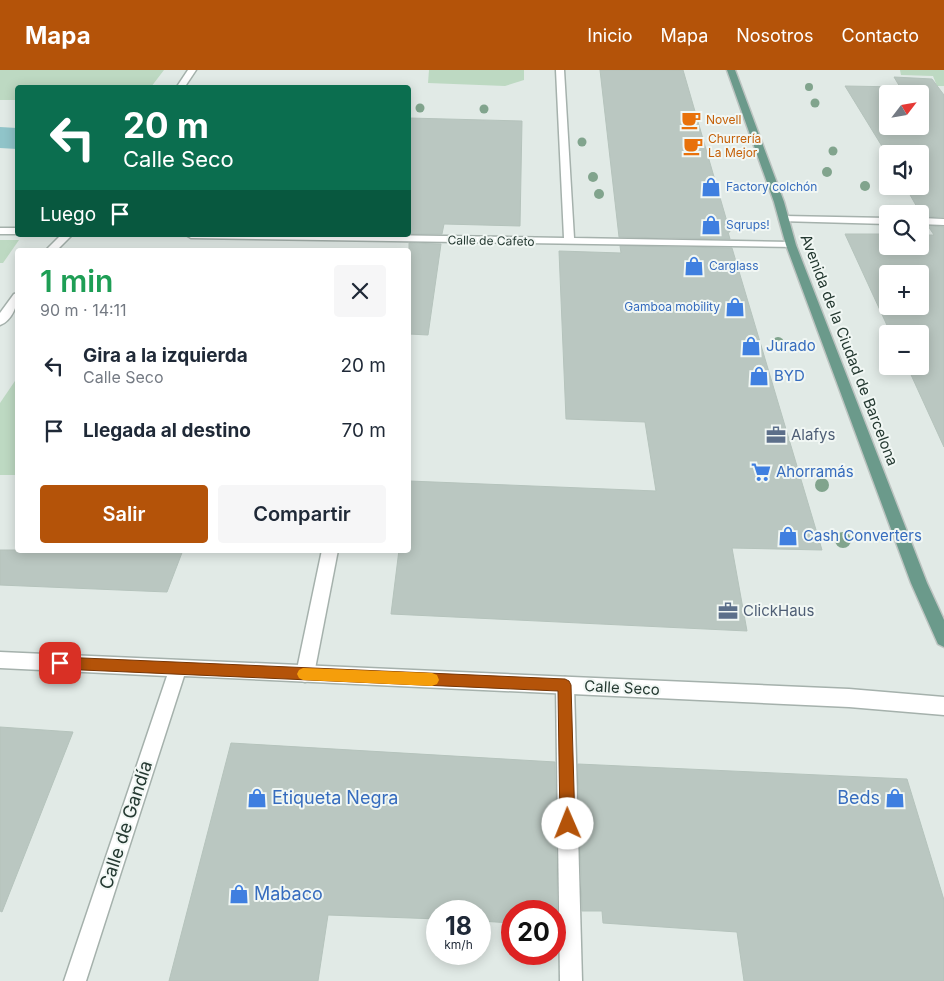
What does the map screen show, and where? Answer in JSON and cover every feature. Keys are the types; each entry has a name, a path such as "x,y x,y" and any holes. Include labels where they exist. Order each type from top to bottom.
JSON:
{"main road":[{"name":"Avenida de la Ciudad de Barcelona","path":"732,70 784,219 791,245 919,583 944,639"}],"street":[{"path":"182,85 192,70"},
{"path":"560,70 569,242"},
{"path":"784,219 879,221"},
{"path":"929,221 944,222"},
{"path":"0,231 15,231"},
{"path":"52,248 65,237"},
{"name":"Calle de Cafeto","path":"299,237 791,245"},
{"path":"0,321 15,300"},
{"path":"305,674 329,553"},
{"name":"Calle Seco","path":"0,660 849,698 944,706"},
{"name":"Calle de Gandía","path":"75,981 178,668"},
{"path":"565,685 571,981"}],"green space":[{"path":"0,70 164,70 153,85 15,85 15,100 0,100"},
{"path":"429,70 524,70 524,80 505,86 428,83"},
{"path":"900,70 944,70 944,86 937,86 933,76 901,75"},
{"path":"0,240 19,240 3,263 0,263"},
{"path":"15,381 15,475 0,475 0,403"}],"water":[{"path":"0,127 15,128 15,149 0,148"}],"building":[{"path":"600,70 683,70 730,232 728,232 730,239 619,237"},
{"path":"894,77 932,79 944,95 944,217 929,216 929,205 916,205 910,195 929,195 929,145 881,145 845,86 879,87 879,135 929,135 929,85 899,85"},
{"path":"411,118 522,121 520,226 444,224 442,234 411,234"},
{"path":"929,226 944,227 944,447 911,375 929,375 929,325 887,325 882,315 929,315 929,265 879,265 879,308 845,234 879,234 879,255 929,255 929,235 934,235"},
{"path":"409,243 441,244 428,335 411,334 411,248 409,248"},
{"path":"620,246 732,248 822,550 732,548 747,631 391,614 399,553 411,553 411,481 656,491 645,422 566,419 559,251 621,253"},
{"path":"0,550 15,550 15,553 182,553 167,592 0,585"},
{"path":"0,727 73,732 2,912 0,911"},
{"path":"231,743 555,762 557,900 501,900 501,922 491,922 491,900 426,900 426,919 328,915 318,981 169,981"},
{"path":"578,764 907,779 944,900 944,981 744,981 737,932 603,923 602,911 582,911"}],"slow traffic":[{"path":"303,674 432,680"}],"place":[{"name":"Novell","path":"691,120"},
{"name":"Churrería La Mejor","path":"693,146"},
{"name":"Factory colchón","path":"711,187"},
{"name":"Sqrups!","path":"711,225"},
{"name":"Carglass","path":"694,266"},
{"name":"Gamboa mobility","path":"735,307"},
{"name":"Jurado","path":"751,346"},
{"name":"BYD","path":"759,376"},
{"name":"Alafys","path":"776,435"},
{"name":"Ahorramás","path":"761,472"},
{"name":"Cash Converters","path":"788,536"},
{"name":"ClickHaus","path":"728,611"},
{"name":"Etiqueta Negra","path":"257,798"},
{"name":"Beds","path":"895,798"},
{"name":"Mabaco","path":"239,894"}],"route":[{"path":"60,663 565,685 568,824"}]}
